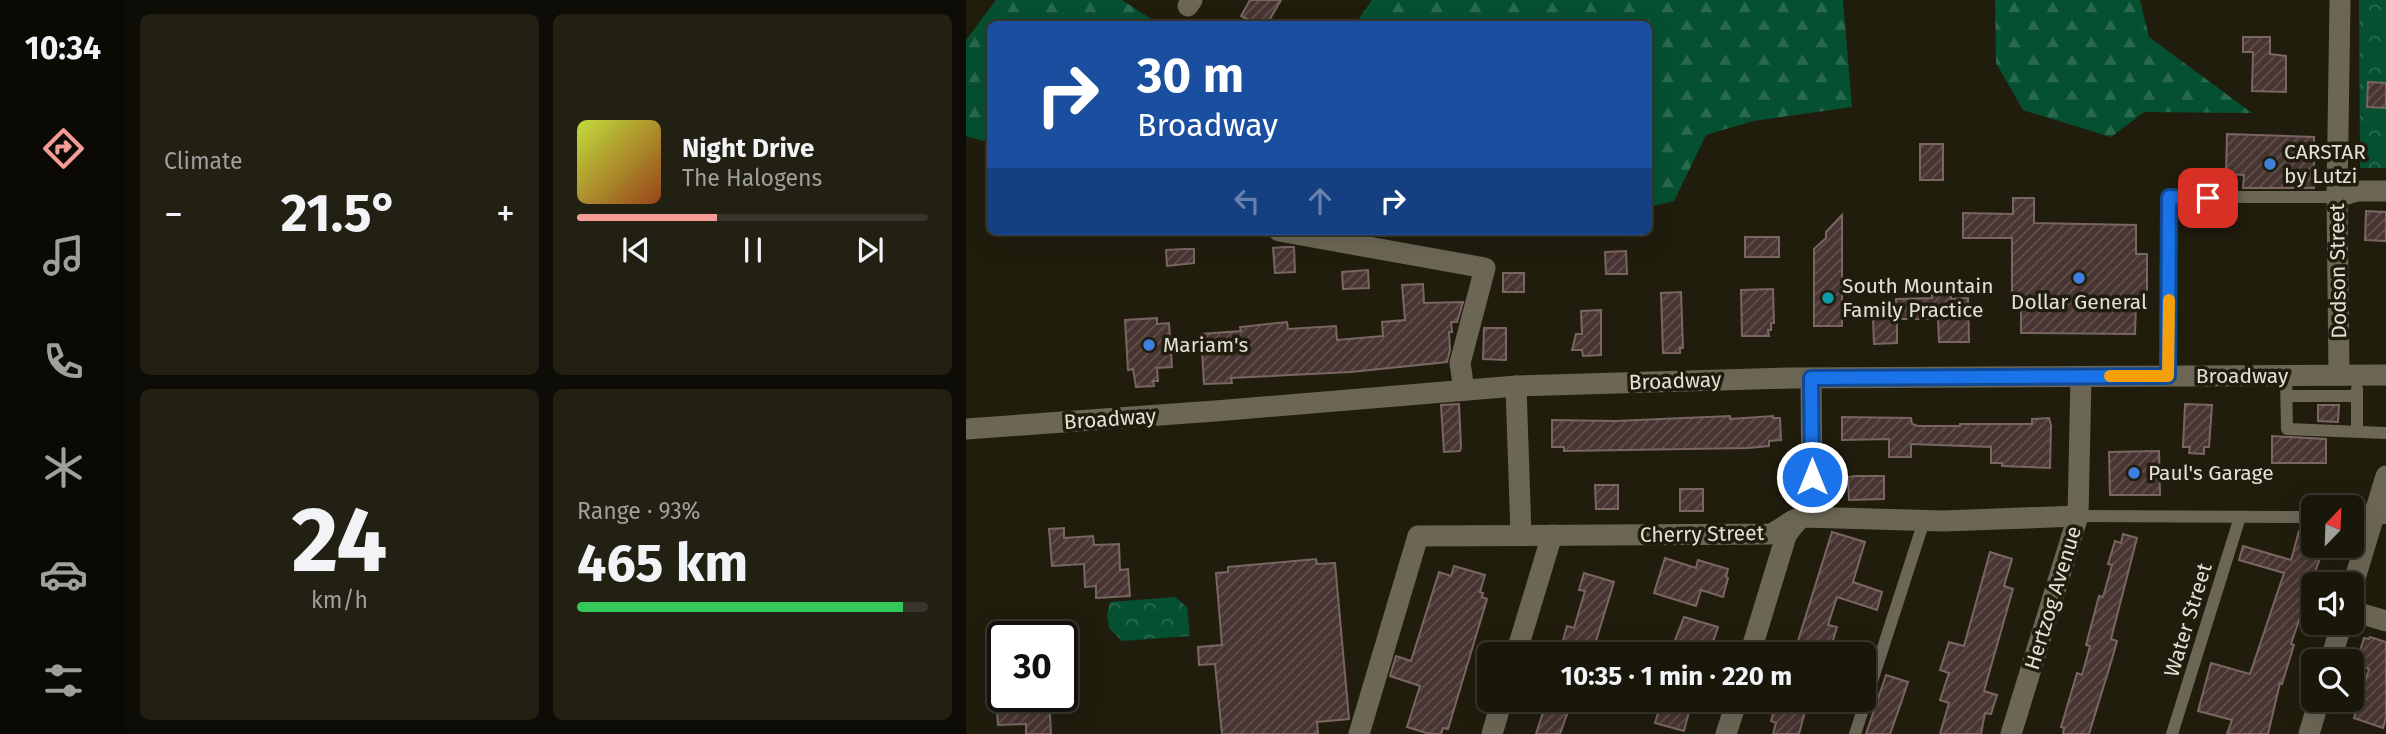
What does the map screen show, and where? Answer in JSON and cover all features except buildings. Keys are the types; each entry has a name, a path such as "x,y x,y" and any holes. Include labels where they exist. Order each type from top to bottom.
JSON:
{"street":[{"name":"Dodson Street","path":"2340,0 2337,197 2351,382"},
{"path":"2337,197 2357,191 2386,191"},
{"path":"1301,235 1485,268 1460,363 1464,390"},
{"name":"Broadway","path":"966,429 1517,386 1811,378 2168,376 2287,386 2351,382 2386,375"},
{"name":"Hertzog Avenue","path":"2011,734 2078,516 2081,377"},
{"path":"1754,642 1786,536 1812,502 1811,378"},
{"path":"1517,386 1521,535"},
{"path":"2356,572 2370,518 2386,476"},
{"name":"Cherry Street","path":"1359,734 1418,536 1770,534 1779,531 1794,519 1803,517 1924,521 2078,516"},
{"path":"1520,642 1552,535"},
{"path":"2364,615 2386,621"},
{"path":"1492,734 1498,712"},
{"path":"1726,734 1733,712"},
{"path":"2309,734 2315,712"}],"lane":[{"path":"2168,376 2169,197 2337,197"},
{"path":"2351,382 2357,431"},
{"path":"2287,386 2287,429 2386,433"},
{"name":"Cherry Street","path":"2078,516 2301,517"},
{"name":"Water Street","path":"2172,734 2240,517"},
{"path":"1855,734 1924,521"}],"green space":[{"path":"996,0 1122,0 1154,21 987,21 987,142 966,136 966,40"},
{"path":"1372,0 1843,0 1852,107 1753,121 1706,135 1674,201 1652,206 1652,21 1357,21"},
{"path":"1995,0 2140,0 2149,37 2252,113 2144,112 2111,137 2023,110 1996,63"},
{"path":"2359,0 2386,0 2386,168 2360,168"},
{"path":"1175,597 1187,607 1190,636 1122,641 1109,628 1107,614 1110,602"}],"slow traffic":[{"path":"2110,376 2168,376 2169,300"}],"place":[{"name":"CARSTAR by Lutzi","path":"2270,164"},
{"name":"Dollar General","path":"2079,278"},
{"name":"South Mountain Family Practice","path":"1828,298"},
{"name":"Mariam's","path":"1149,345"},
{"name":"Paul's Garage","path":"2134,473"}],"route":[{"path":"1812,477 1811,378 2168,376 2169,197 2208,198"}]}
